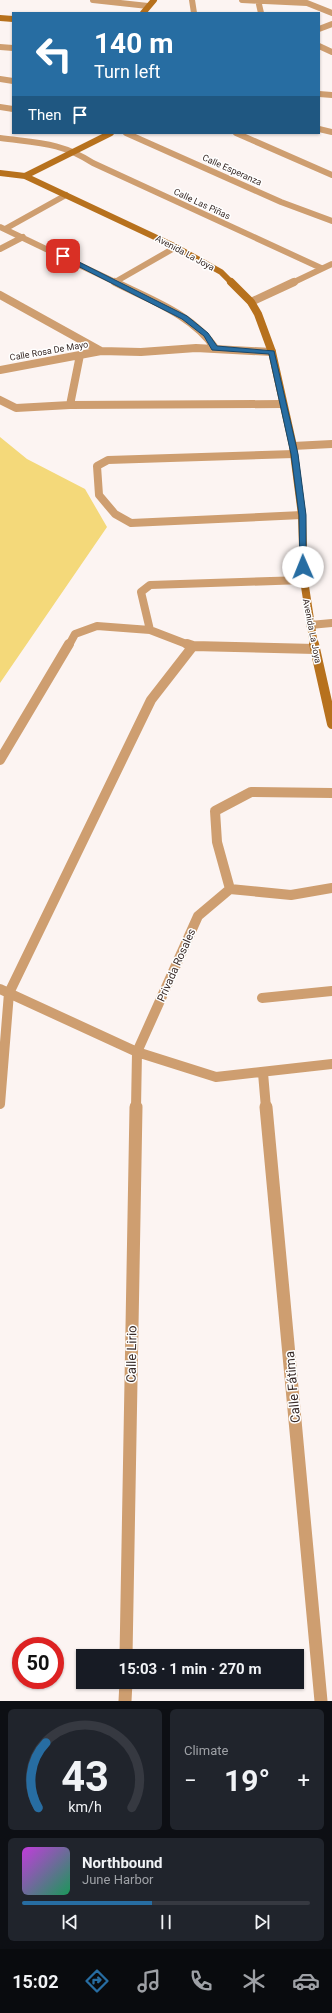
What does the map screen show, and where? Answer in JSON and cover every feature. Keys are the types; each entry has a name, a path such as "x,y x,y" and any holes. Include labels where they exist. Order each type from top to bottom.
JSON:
{"main road":[{"path":"144,12 154,0"},
{"path":"0,18 12,20"},
{"path":"25,176 76,152 109,134"},
{"name":"Avenida La Joya","path":"0,173 25,176 176,247 221,272 251,302 258,314 272,352 282,404 294,450 302,515 304,580 310,625 315,649 329,695 332,724"}],"street":[{"path":"93,0 148,6"},
{"path":"192,0 194,12"},
{"path":"242,0 306,3 332,13"},
{"path":"258,1 261,12"},
{"path":"320,29 332,24"},
{"path":"320,46 332,52"},
{"path":"0,47 12,48"},
{"path":"0,79 12,81"},
{"path":"320,94 332,95"},
{"path":"0,107 12,109"},
{"path":"320,129 332,132"},
{"name":"Calle Esperanza","path":"128,134 281,202 332,221"},
{"path":"238,134 332,175"},
{"name":"Calle Las Piñas","path":"0,138 60,146 76,152 93,163 322,268"},
{"path":"2,228 66,195"},
{"path":"2,228 115,282 184,318 206,335 215,348"},
{"path":"0,249 23,237"},
{"path":"115,282 176,247"},
{"path":"251,302 332,264"},
{"path":"0,295 101,352"},
{"name":"Calle Rosa De Mayo","path":"0,370 101,352 141,352 215,348 272,352"},
{"path":"70,405 80,355"},
{"path":"0,400 16,408 70,405 282,404"},
{"path":"302,515 131,523 114,514 99,496 97,466 108,460 294,450 332,444"},
{"path":"150,630 141,592 150,585 304,580"},
{"path":"310,625 332,623"},
{"path":"0,760 75,634 97,626 150,630 193,646 315,649"},
{"path":"0,1104 5,991 151,700 193,646"},
{"path":"332,792 251,792 215,811 217,842 230,889 291,895 332,888"},
{"name":"Privada Rosales","path":"137,1052 198,916 230,889"},
{"path":"5,991 137,1052 216,1077 263,1073 332,1064"},
{"path":"262,998 332,991"},
{"name":"Calle Lirio","path":"126,1649 137,1052"},
{"name":"Calle Fátima","path":"263,1073 321,1701"},
{"path":"125,1701 126,1689"}],"shaded area":[{"path":"0,437 27,459 85,489 107,527 0,683"}],"route":[{"path":"63,256 184,318 206,335 215,348 272,352 282,404 293,446 302,515 303,567"}]}
